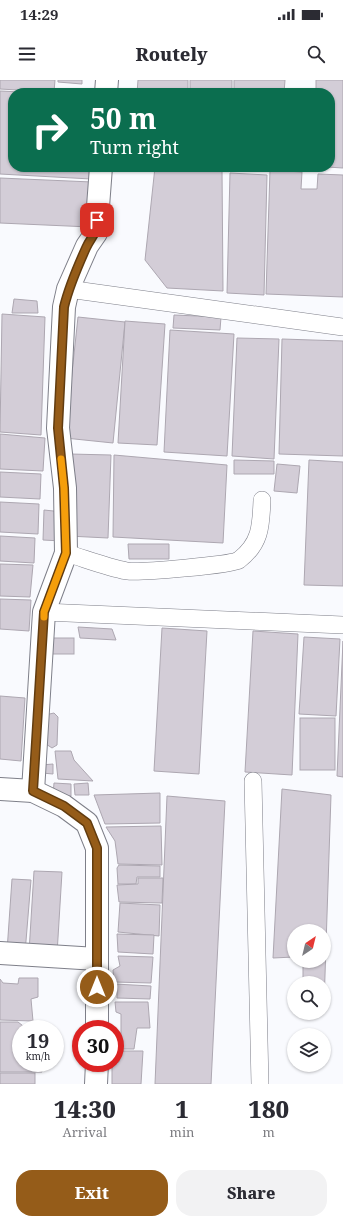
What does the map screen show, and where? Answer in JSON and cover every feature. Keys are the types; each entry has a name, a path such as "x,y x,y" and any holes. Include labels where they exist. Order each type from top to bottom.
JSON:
{"street":[{"path":"33,791 44,612 66,553 64,488 58,428 64,307 68,289 87,246 96,233 101,172"},
{"path":"0,789 33,791 64,806 87,823 97,848 97,1020"},
{"path":"0,953 97,958"},
{"path":"96,1084 97,1072"}],"lane":[{"path":"68,289 343,327"},
{"path":"66,553 128,571 214,566 238,560 251,546 261,530 262,500"},
{"path":"44,612 343,625"},
{"path":"253,781 260,1084"}],"building":[{"path":"0,80 55,80 54,88 0,89"},
{"path":"58,80 82,80 82,84 58,82"},
{"path":"138,80 188,80 188,88 137,88"},
{"path":"190,80 232,80 232,88 190,88"},
{"path":"234,80 285,80 284,88 234,88"},
{"path":"316,80 343,80 343,168 335,168 335,88 316,88"},
{"path":"0,91 8,91 8,172 91,172 91,179 0,174"},
{"path":"154,172 222,172 223,291 167,288 145,260"},
{"path":"270,172 302,172 301,189 317,189 318,174 343,175 343,297 266,294"},
{"path":"230,173 267,175 264,295 227,293"},
{"path":"0,178 92,182 90,227 0,223"},
{"path":"14,299 37,301 38,313 12,313"},
{"path":"2,314 45,317 41,435 0,432"},
{"path":"174,315 221,317 220,330 173,328"},
{"path":"78,317 125,322 113,443 65,438"},
{"path":"125,321 165,324 157,445 118,443"},
{"path":"170,330 234,334 227,456 164,452"},
{"path":"237,338 279,339 274,459 232,456"},
{"path":"282,339 343,341 343,456 279,454"},
{"path":"0,434 45,438 43,471 0,469"},
{"path":"70,454 111,455 108,538 68,536"},
{"path":"114,455 227,465 223,543 113,537"},
{"path":"234,460 274,461 274,474 234,474"},
{"path":"309,460 343,462 343,586 304,585"},
{"path":"277,464 300,466 297,493 274,491"},
{"path":"0,472 41,474 40,499 0,497"},
{"path":"0,502 39,504 38,534 0,532"},
{"path":"44,510 63,512 62,541 43,540"},
{"path":"0,536 35,538 34,563 0,561"},
{"path":"128,544 169,544 169,559 129,559"},
{"path":"0,564 33,565 30,597 0,596"},
{"path":"0,599 31,600 29,631 0,629"},
{"path":"78,627 112,629 116,640 80,638"},
{"path":"162,628 207,631 199,774 154,771"},
{"path":"253,631 298,634 292,775 245,772"},
{"path":"304,637 340,639 336,716 299,714"},
{"path":"50,638 74,638 74,654 50,654"},
{"path":"343,641 343,777 337,776"},
{"path":"0,696 25,698 21,761 0,759"},
{"path":"54,713 58,717 57,745 52,748 43,742 45,715"},
{"path":"300,718 335,718 335,770 300,770"},
{"path":"55,751 71,751 74,760 93,781 58,779"},
{"path":"53,764 53,774 42,773 41,765"},
{"path":"54,783 71,784 71,796 53,795"},
{"path":"88,783 89,795 75,795 74,784"},
{"path":"282,789 331,795 327,924 287,924 287,957 273,958"},
{"path":"160,793 160,823 105,824 94,795"},
{"path":"167,796 225,801 211,1084 155,1084"},
{"path":"161,826 162,865 118,864 115,841 106,827"},
{"path":"119,865 160,866 160,877 137,877 136,884 118,884 117,868"},
{"path":"34,871 62,872 57,954 29,952"},
{"path":"138,878 163,878 162,903 119,902 117,885 138,884"},
{"path":"12,879 31,880 25,953 7,951"},
{"path":"120,903 160,905 159,936 118,932"},
{"path":"117,934 154,935 153,954 118,952"},
{"path":"118,956 153,957 151,983 114,982 113,970 120,966"},
{"path":"303,968 325,968 325,976 303,976"},
{"path":"19,978 38,978 38,997 31,999 33,1020 0,1020 0,979 3,983 18,984"},
{"path":"115,984 151,986 150,999 117,998"},
{"path":"115,1002 148,1002 150,1028 137,1028 134,1049 124,1049 124,1020 121,1020 121,1014 116,1012"},
{"path":"0,1022 12,1022 12,1072 0,1072"},
{"path":"124,1051 143,1051 141,1084 112,1084 112,1072 124,1072"},
{"path":"0,1073 35,1073 35,1084 0,1084"}],"slow traffic":[{"path":"44,617 44,612 66,553 64,488 61,459"}],"route":[{"path":"97,220 96,233 87,246 68,289 64,307 58,428 64,488 66,553 44,612 33,791 64,806 87,823 97,848 97,987"}]}
